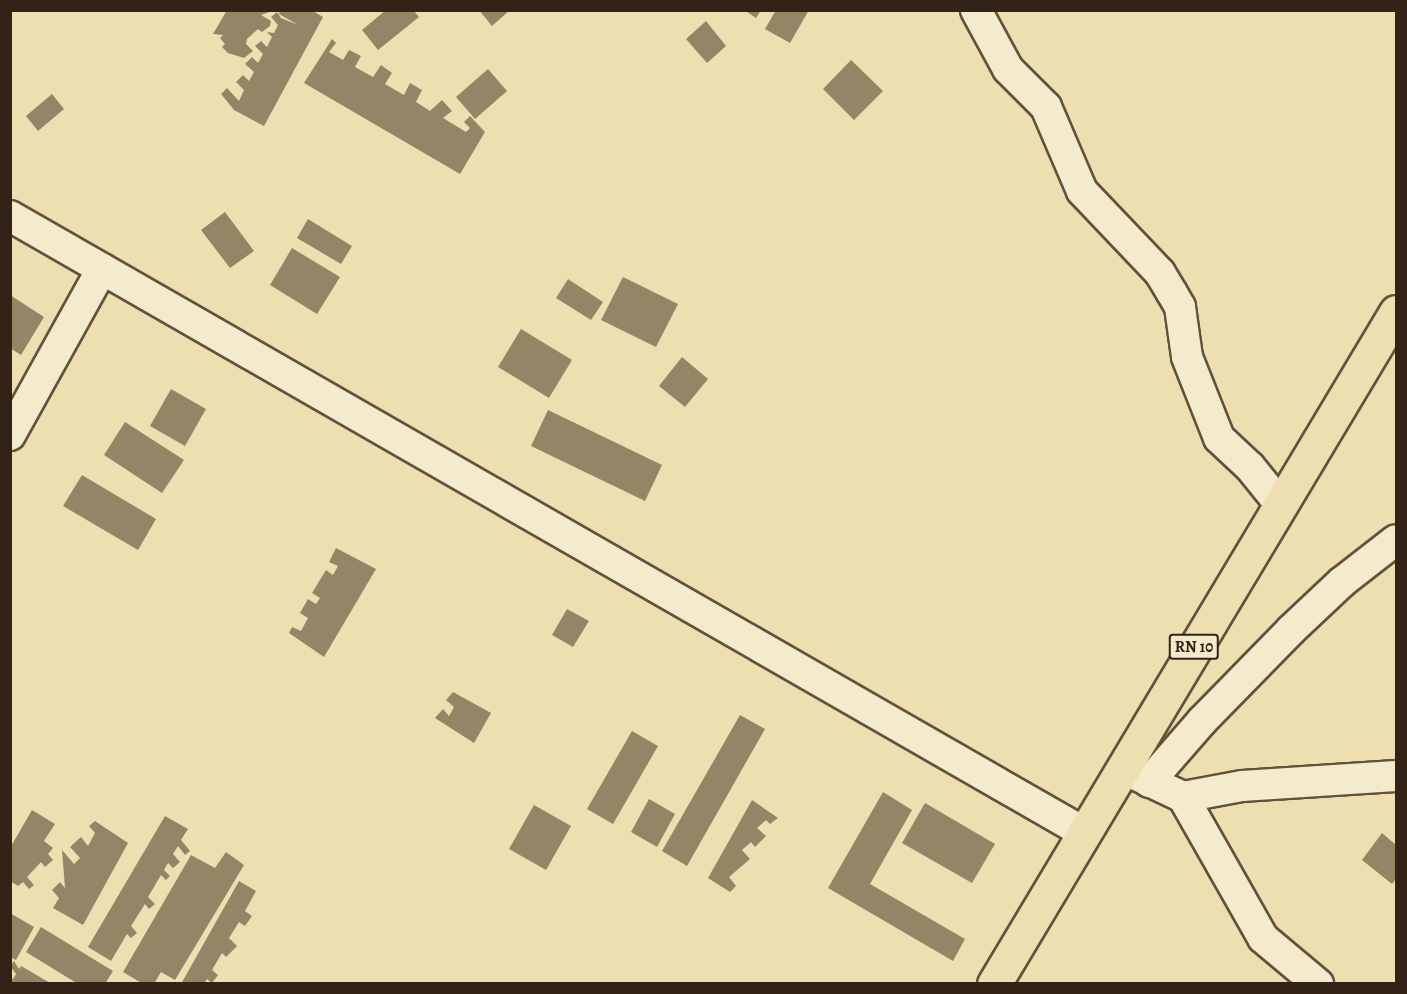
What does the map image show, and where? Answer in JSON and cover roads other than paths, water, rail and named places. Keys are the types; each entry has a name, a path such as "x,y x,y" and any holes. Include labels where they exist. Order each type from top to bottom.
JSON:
{"main road":[{"name":"RN 10","path":"994,984 1083,832 1135,775 1280,504 1396,312"}],"street":[{"path":"976,10 1008,69 1046,107 1082,191 1160,273 1180,308 1187,357 1219,438 1250,466 1280,504"},
{"path":"10,216 1083,832"},
{"path":"10,435 102,269"},
{"path":"1396,540 1342,582 1291,630 1202,721 1135,775 1184,797 1242,786 1396,776"},
{"path":"1184,797 1263,938 1318,984"}]}
